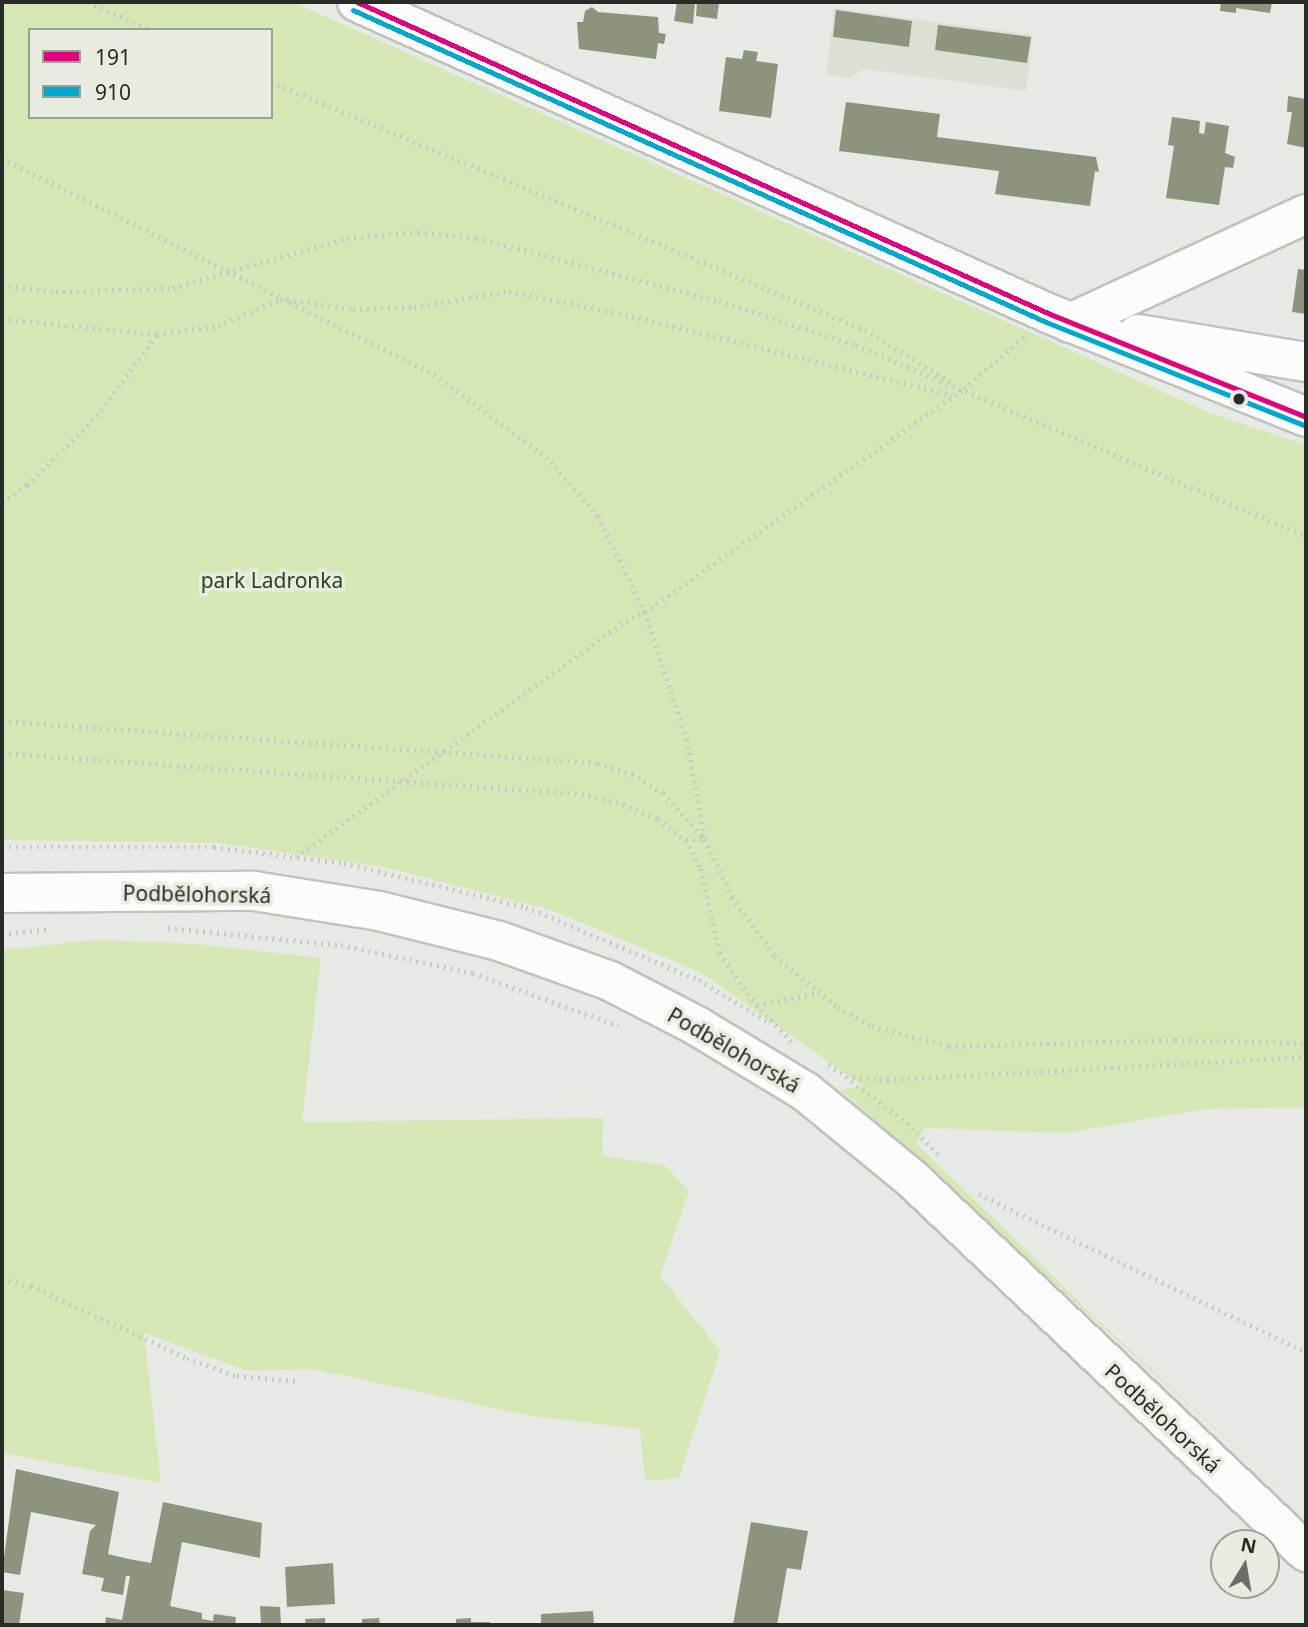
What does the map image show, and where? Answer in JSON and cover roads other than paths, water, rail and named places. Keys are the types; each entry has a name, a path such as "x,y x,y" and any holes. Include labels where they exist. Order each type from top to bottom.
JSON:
{"street":[{"path":"357,2 1052,326 1306,417"},
{"path":"1052,326 1306,214"},
{"path":"1052,326 1306,362"},
{"name":"Podbělohorská","path":"2,893 254,891 379,911 499,941 610,981 697,1026 806,1092 911,1178 1306,1552"}],"park label":[{"name":"park Ladronka","path":"272,580"}]}
